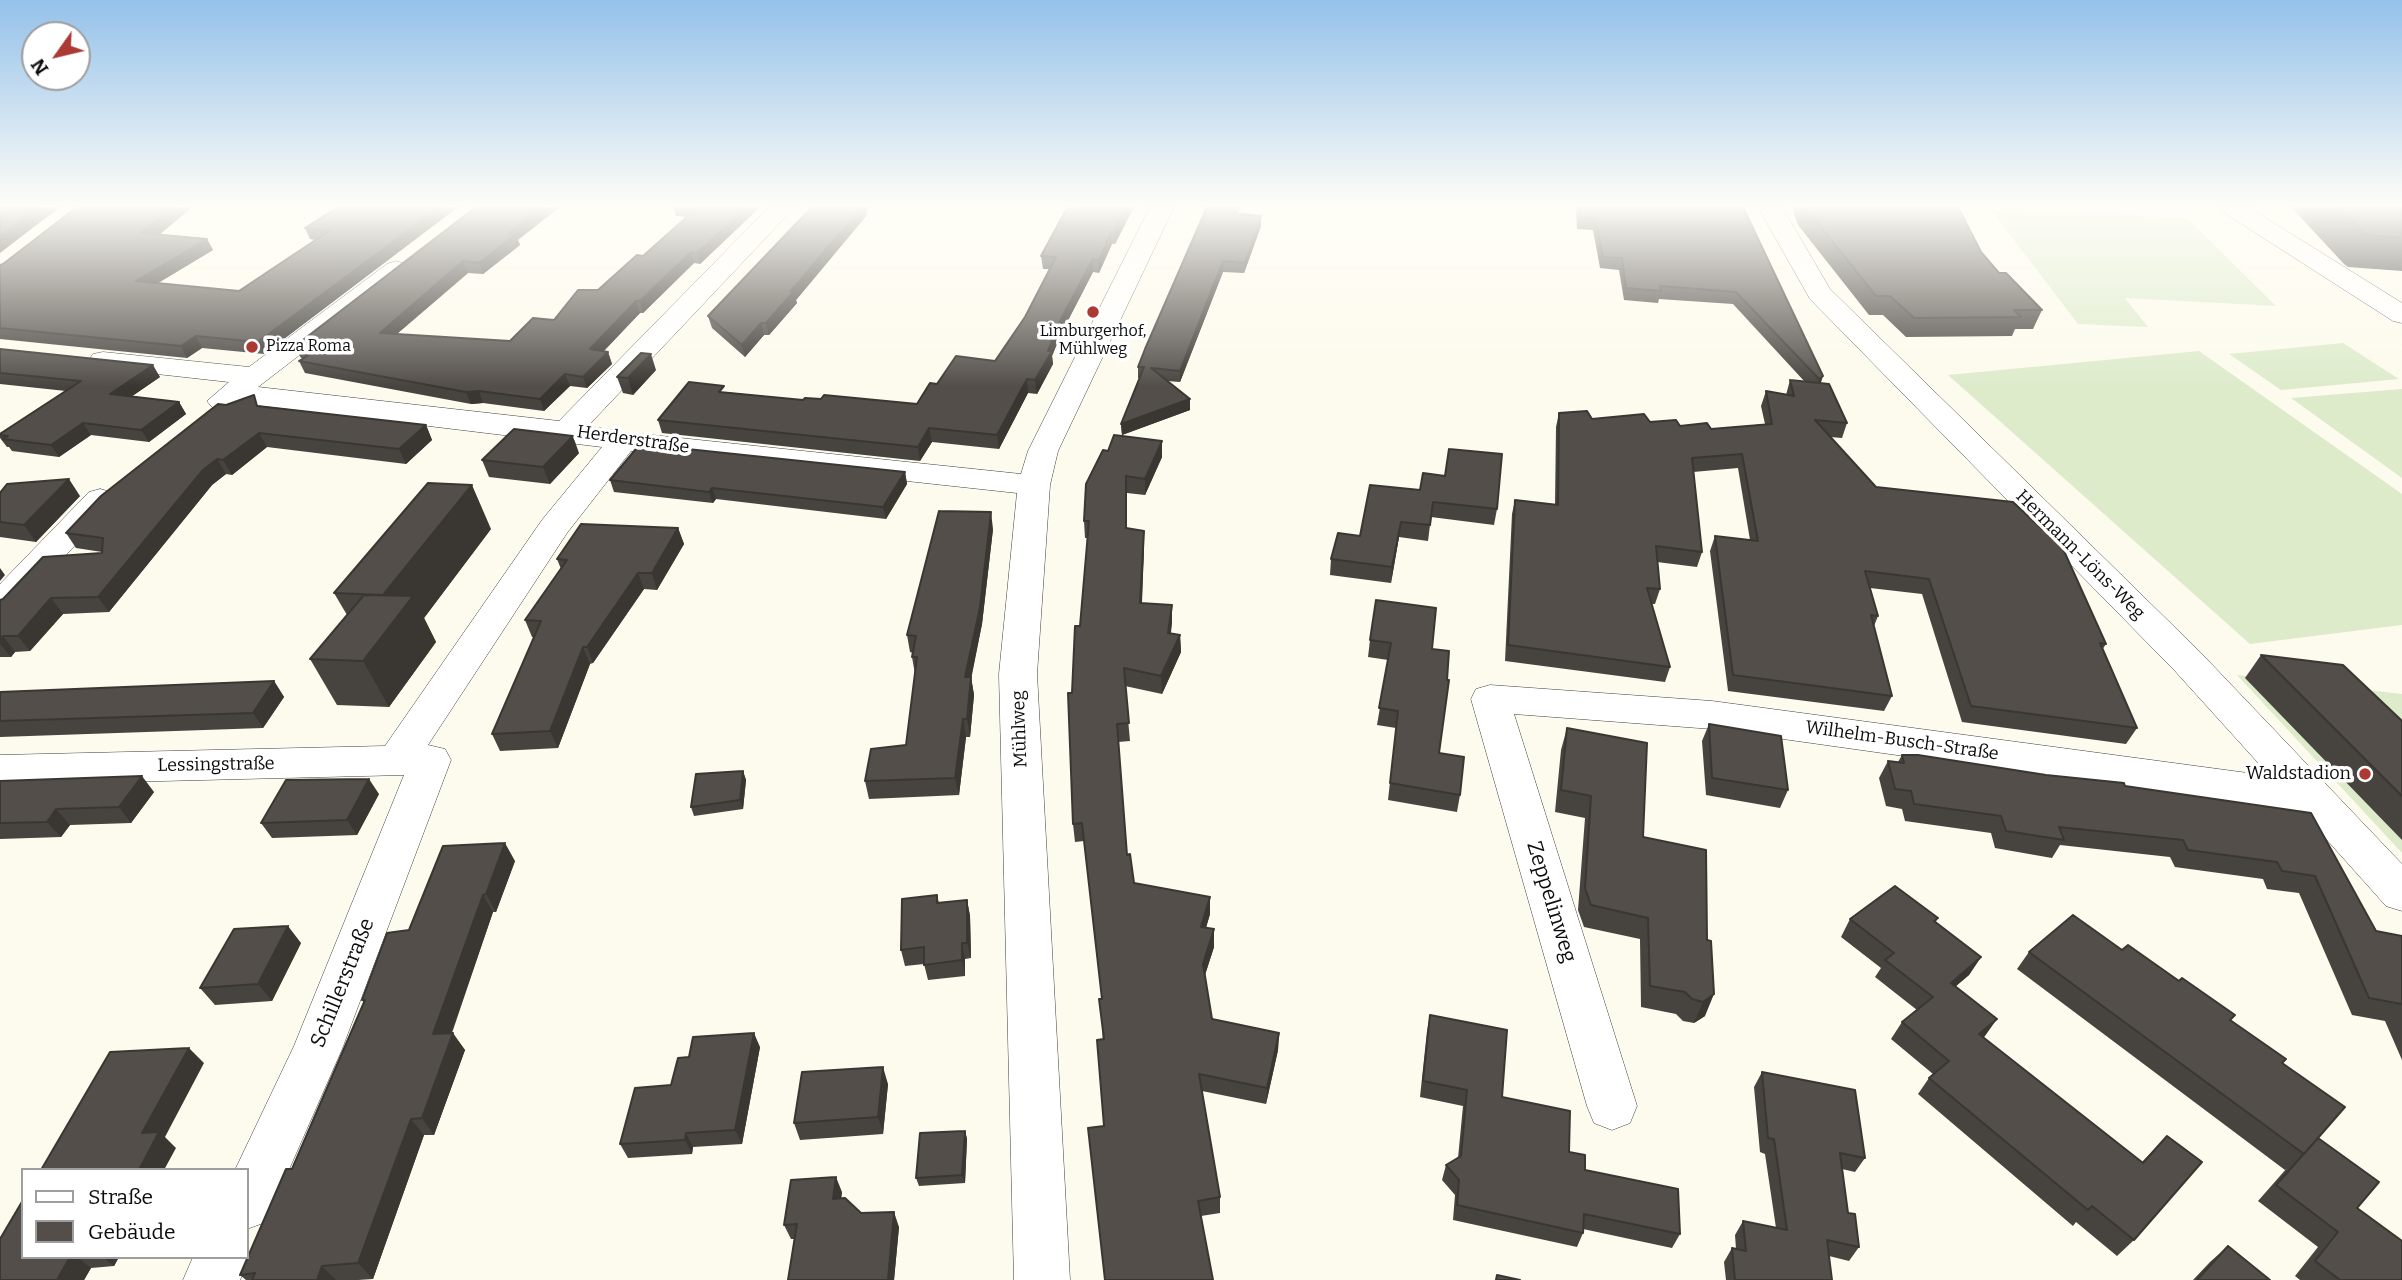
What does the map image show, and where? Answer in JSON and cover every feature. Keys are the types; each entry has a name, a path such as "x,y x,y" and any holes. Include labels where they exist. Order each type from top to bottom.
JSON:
{"street":[{"path":"199,419 400,267"},
{"path":"566,431 725,267"},
{"name":"Mühlweg","path":"1042,1280 1018,674 1034,485 1043,450 1133,267"},
{"name":"Hermann-Löns-Weg","path":"1804,267 1819,293 2188,662 2402,893"},
{"path":"2325,267 2402,315"},
{"name":"Herderstraße","path":"81,358 623,441 1034,485"},
{"name":"Schillerstraße","path":"248,1201 317,1049 413,760 555,527 623,441"},
{"path":"0,605 97,502 124,479"},
{"name":"Wilhelm-Busch-Straße","path":"1490,699 1712,715 2313,798"},
{"name":"Zeppelinweg","path":"1490,699 1612,1106"},
{"name":"Lessingstraße","path":"0,770 413,760"},
{"path":"211,1280 221,1259"}],"green space":[{"path":"2034,267 2236,267 2276,306 2125,298 2148,327 2078,324"},
{"path":"2343,343 2399,379 2281,390 2229,354"},
{"path":"2199,351 2402,494 2402,625 2250,644 1948,375"},
{"path":"2402,389 2402,478 2291,398"},
{"name":"Waldstadion","path":"2237,675 2402,694 2402,853"}],"building":[{"path":"0,267 160,267 136,281 239,291 275,267 359,267 258,342 196,336 181,346 0,328"},
{"path":"398,267 456,267 380,333 510,341 533,318 554,320 578,290 598,290 624,267 676,267 640,301 636,301 590,349 608,352 583,377 565,374 540,399 479,391 466,392 299,361 319,349 295,346"},
{"path":"755,267 812,267 766,323 761,323 742,345 708,316"},
{"path":"1051,267 1089,267 1060,321 1048,351 1052,351 1035,380 1027,379 997,435 929,428 918,447 658,420 689,382 724,386 719,392 803,400 821,399 824,395 917,404 930,383 937,384 956,356 995,361 1025,317"},
{"path":"1181,267 1221,267 1180,371 1151,368 1190,399 1121,424 1144,367 1138,367"},
{"path":"1623,267 1771,267 1823,376 1819,379 1736,292 1660,286 1661,291 1626,288"},
{"path":"1853,267 1994,267 1999,273 2006,273 2042,310 2014,310 2021,317 1914,318 1890,296 1876,296"},
{"path":"0,349 153,365 110,394 179,402 141,430 83,423 51,445 3,439 8,436 0,434 81,381 0,373"},
{"path":"641,353 651,354 628,378 617,377"},
{"path":"1790,380 1829,384 1847,423 1815,420 1876,487 2013,502 2042,529 2055,531 2106,644 2100,643 2137,728 1971,706 1929,579 1865,571 1878,616 1871,615 1892,696 1733,675 1715,536 1758,541 1742,454 1692,458 1702,552 1656,546 1660,589 1647,588 1670,667 1508,645 1515,500 1558,505 1559,413 1587,411 1592,419 1644,414 1650,422 1676,420 1680,426 1707,423 1711,429 1772,424 1766,391 1794,396"},
{"path":"254,395 257,406 426,425 399,449 259,433 223,460 217,459 203,470 98,597 51,598 18,636 3,636 0,639 0,600 43,557 102,553 103,538 66,533 101,496 218,404 226,405"},
{"path":"514,429 573,436 543,467 482,460"},
{"path":"1114,435 1162,441 1145,479 1126,476 1126,528 1144,531 1140,603 1172,605 1168,633 1180,635 1161,676 1124,668 1129,723 1117,724 1127,855 1130,854 1134,883 1210,897 1201,927 1214,929 1203,964 1212,1019 1279,1033 1267,1088 1199,1074 1220,1197 1198,1201 1213,1280 1105,1280 1088,1128 1104,1126 1097,1040 1104,1039 1099,999 1102,999 1082,823 1073,824 1068,693 1072,693 1075,626 1080,626 1089,521 1084,521 1086,484 1103,450 1108,451"},
{"path":"640,444 905,472 883,507 712,488 709,492 610,480"},
{"path":"1449,449 1502,454 1497,509 1433,502 1430,525 1401,522 1392,567 1331,559 1338,533 1360,536 1370,485 1420,490 1423,473 1445,476"},
{"path":"69,479 24,525 0,522 0,493 7,484"},
{"path":"428,483 472,485 383,595 334,593"},
{"path":"939,511 991,512 980,607 965,677 971,677 967,719 963,719 955,778 865,781 871,749 906,745 917,657 912,657 916,636 907,635"},
{"path":"581,524 678,528 652,573 638,573 587,647 583,647 550,731 492,734 541,621 525,620 567,560 557,559"},
{"path":"364,595 413,596 363,661 310,659"},
{"path":"1376,600 1436,608 1432,649 1449,651 1449,680 1439,753 1464,757 1460,795 1390,783 1398,711 1379,708 1391,643 1370,640"},
{"path":"2261,655 2343,665 2402,721 2402,796"},
{"path":"274,681 253,713 0,721 0,692"},
{"path":"1709,724 1781,736 1788,790 1712,778"},
{"path":"1567,728 1647,743 1643,837 1706,850 1707,940 1711,941 1714,994 1703,1002 1692,999 1685,992 1650,986 1648,918 1591,905 1585,888 1591,796 1561,790"},
{"path":"1902,755 2124,783 2125,786 2311,813 2376,931 2402,936 2402,1004 2369,998 2315,876 2282,871 2277,862 2188,850 2183,840 2059,827 2064,840 2006,831 2001,816 1914,804 1911,791 1895,789 1888,761 1904,763"},
{"path":"743,771 740,800 691,807 696,774"},
{"path":"142,776 119,807 56,809 47,822 0,823 0,781"},
{"path":"369,779 347,820 261,823 286,780"},
{"path":"505,843 486,894 483,895 433,1034 453,1033 422,1118 411,1119 358,1263 322,1266 317,1280 252,1280 255,1273 240,1275 286,1169 292,1169 365,1000 362,1000 387,933 409,930 443,846"},
{"path":"1895,886 1938,918 1934,921 1981,957 1951,983 1997,1019 1979,1034 2143,1163 2167,1136 2202,1162 2134,1240 2092,1206 2088,1210 1929,1078 1949,1061 1902,1022 1933,997 1885,960 1894,953 1850,919"},
{"path":"937,895 937,903 967,900 967,943 962,943 962,960 924,965 924,947 901,950 902,899"},
{"path":"2073,915 2122,950 2128,945 2179,981 2182,978 2235,1015 2230,1020 2286,1059 2282,1063 2345,1107 2304,1154 2029,952"},
{"path":"288,926 258,984 200,988 234,929"},
{"path":"1430,1015 1507,1030 1502,1097 1570,1111 1569,1152 1585,1155 1585,1170 1678,1189 1680,1234 1584,1214 1583,1233 1457,1205 1459,1180 1446,1165 1461,1156 1467,1090 1423,1081"},
{"path":"754,1033 735,1130 686,1133 685,1140 620,1144 635,1088 671,1085 678,1058 689,1057 693,1037"},
{"path":"189,1048 142,1133 159,1132 140,1168 42,1168 110,1052"},
{"path":"883,1067 878,1117 794,1123 802,1072"},
{"path":"1762,1072 1855,1090 1865,1158 1840,1153 1848,1213 1855,1214 1859,1247 1827,1240 1832,1280 1735,1280 1732,1248 1746,1251 1743,1221 1787,1230 1774,1139 1768,1138"},
{"path":"965,1131 962,1175 916,1178 920,1133"},
{"path":"2318,1138 2379,1182 2357,1208 2402,1241 2402,1280 2340,1280 2315,1261 2338,1232 2276,1185"},
{"path":"836,1177 833,1199 845,1198 861,1213 894,1212 888,1280 788,1280 797,1224 784,1225 791,1180"},
{"path":"21,1203 21,1259 69,1259 57,1280 0,1280 0,1239"},
{"path":"2228,1246 2270,1280 2197,1280"},
{"path":"1497,1275 1520,1280 1496,1280"}],"place":[{"name":"Limburgerhof, Mühlweg","path":"1093,312"},
{"name":"Pizza Roma","path":"252,347"},
{"name":"Waldstadion","path":"2365,774"}]}
